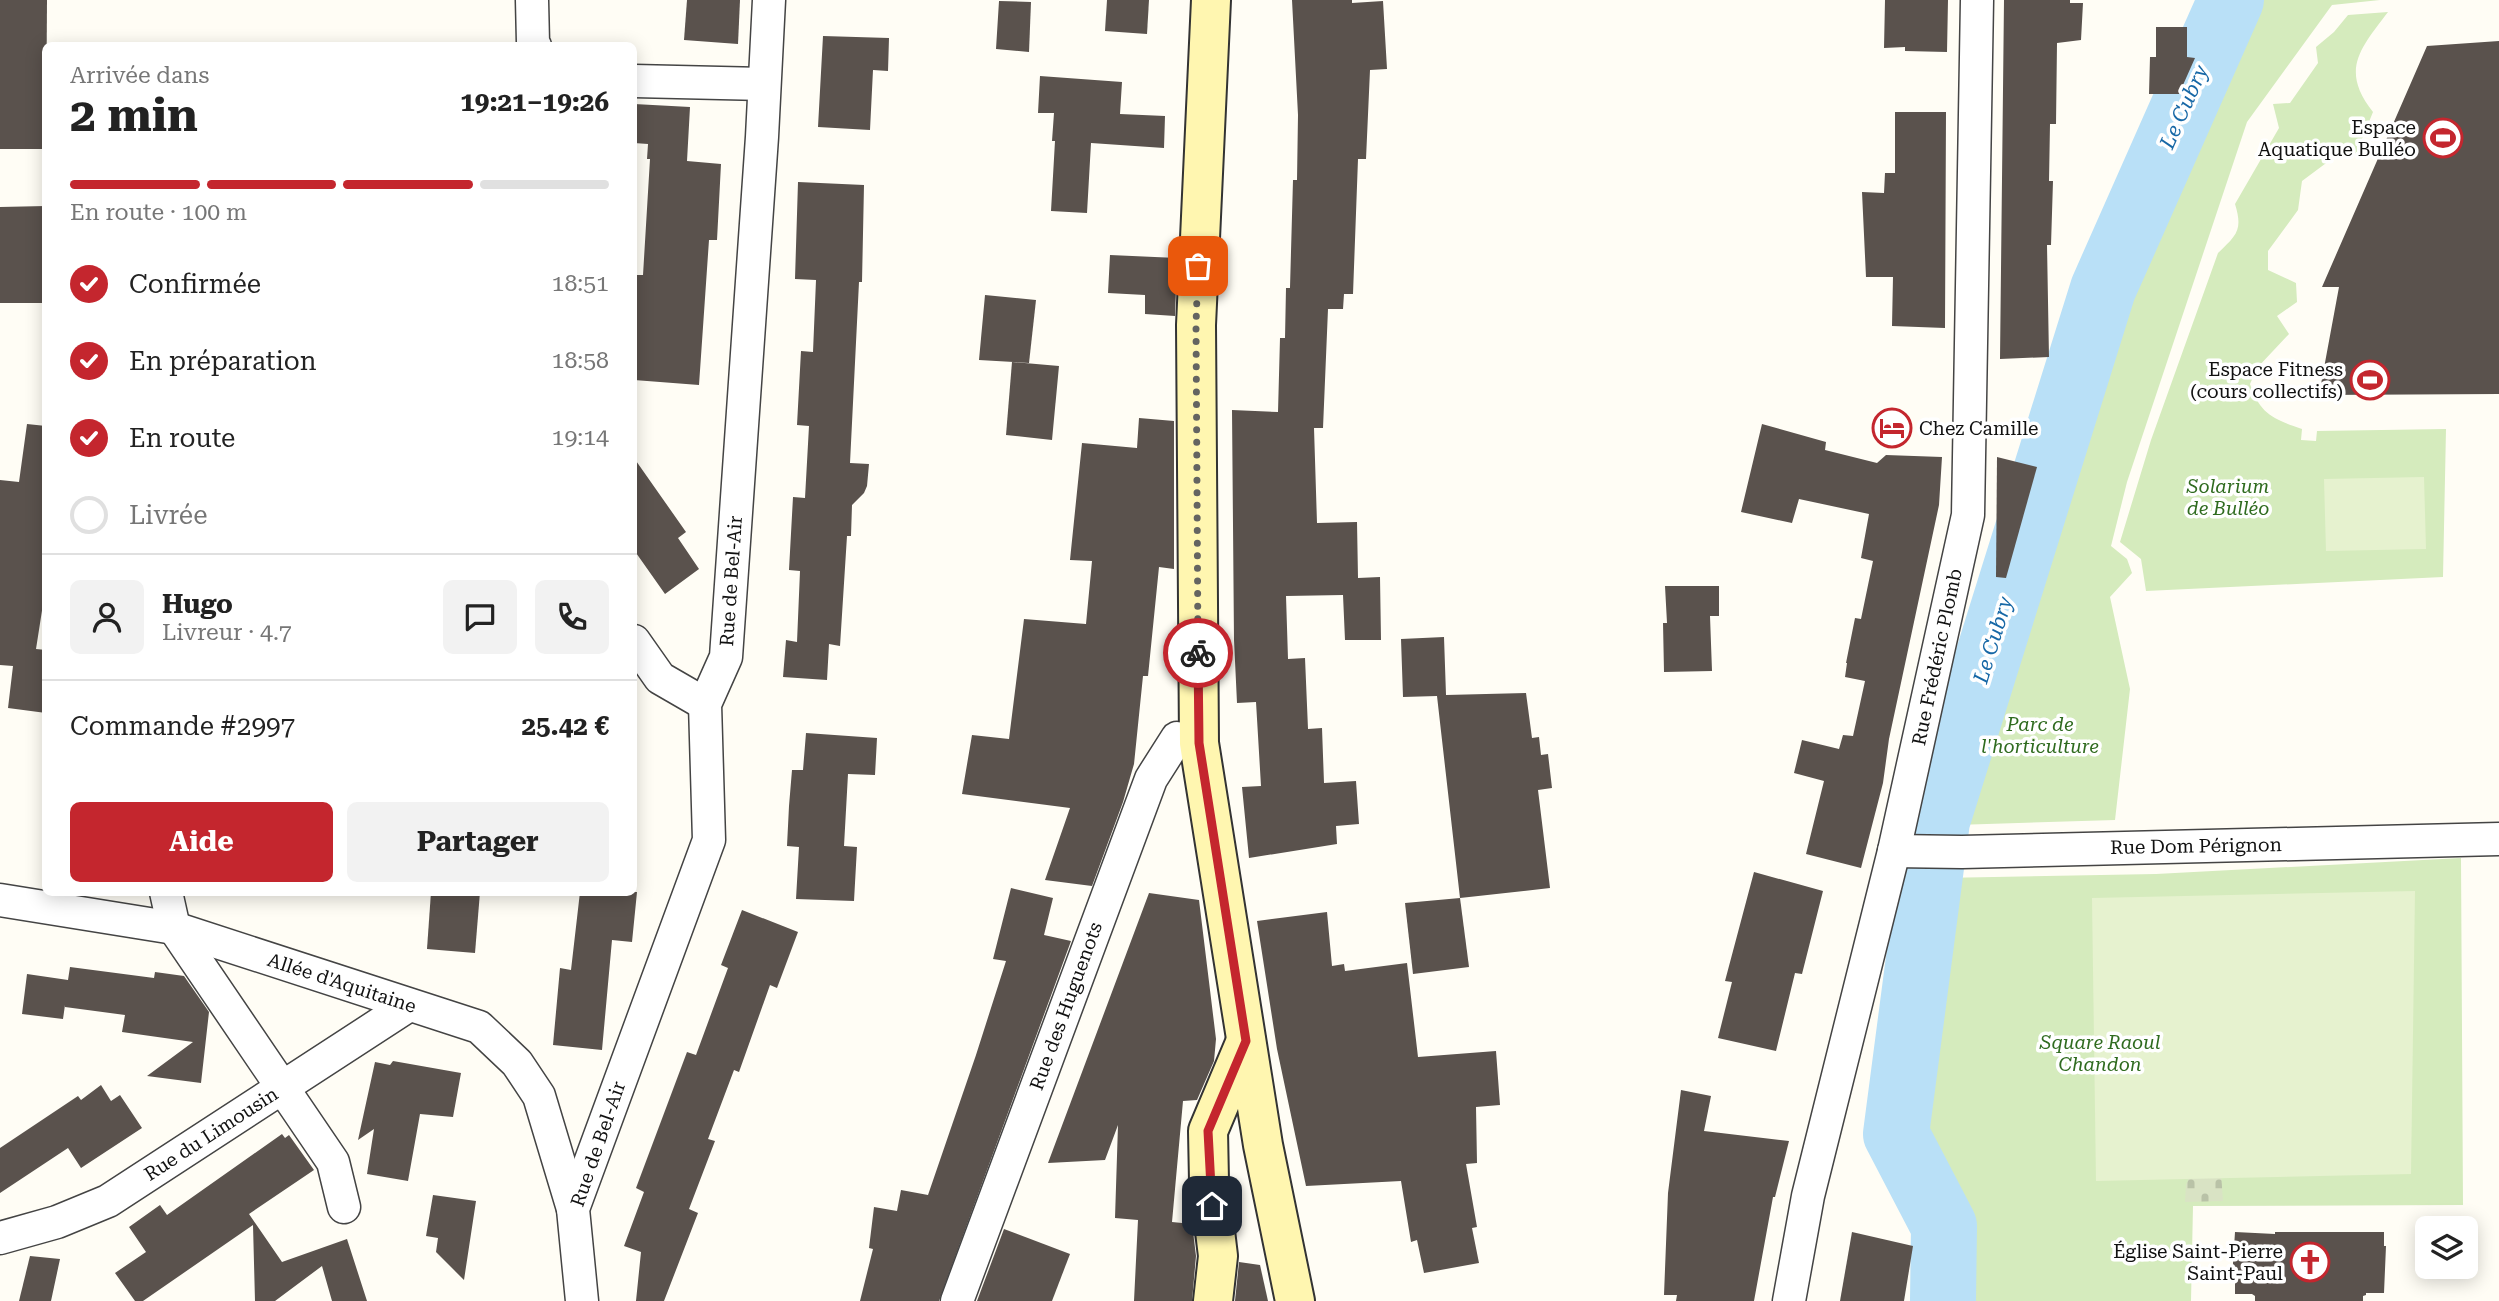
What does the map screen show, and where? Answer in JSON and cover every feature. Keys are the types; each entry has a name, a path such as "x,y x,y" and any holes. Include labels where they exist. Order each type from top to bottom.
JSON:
{"main road":[{"path":"1212,0 1196,325 1199,743 1263,1145 1295,1301"},
{"path":"1213,1301 1219,1256 1209,1181 1208,1131 1246,1041"}],"street":[{"path":"532,0 533,42"},
{"name":"Rue de Bel-Air","path":"582,1301 573,1209 709,841 705,704 726,657 769,0"},
{"name":"Rue Frédéric Plomb","path":"1789,1301 1808,1196 1902,852 1968,515 1977,0"},
{"path":"637,80 764,84"},
{"path":"637,644 660,678 705,704"},
{"name":"Rue des Huguenots","path":"957,1301 1151,779 1177,738 1199,743"},
{"name":"Rue Dom Pérignon","path":"1902,852 2499,839"},
{"path":"167,896 174,928 333,1162 344,1207"},
{"name":"Allée d'Aquitaine","path":"0,900 174,928 479,1027 517,1063 539,1096 573,1209"},
{"name":"Rue du Limousin","path":"0,1238 57,1222 108,1201 409,1005"}],"green space":[{"name":"Parc de l'horticulture","path":"2219,0 2380,0 2332,5 2247,122 2127,482 2111,546 2127,559 2132,573 2110,597 2130,689 2115,820 1924,826 2087,292"},
{"name":"Solarium de Bulléo","path":"2388,12 2369,37 2358,60 2357,84 2373,112 2355,156 2341,152 2302,181 2298,210 2268,251 2268,270 2296,283 2297,302 2277,316 2289,334 2257,368 2250,384 2263,409 2283,422 2302,429 2301,440 2316,441 2317,431 2446,429 2443,577 2146,591 2141,559 2120,542 2151,440 2218,253 2237,232 2235,204 2279,128 2273,104 2290,103 2318,63 2316,47 2334,32 2348,15"},
{"path":"2424,477 2426,549 2326,551 2324,479"},
{"name":"Square Raoul Chandon","path":"2461,858 2463,1205 2193,1206 2191,1301 1966,1301 1962,1214 1912,1131 1940,878 2156,874"},
{"path":"2415,891 2411,1174 2096,1181 2092,898"},
{"path":"2193,1167 2221,1173 2223,1201 2185,1202 2186,1185"}],"building":[{"path":"0,0 47,0 47,42 42,42 42,149 0,149"},
{"path":"687,0 740,0 738,44 684,40"},
{"path":"1107,0 1149,0 1147,34 1105,31"},
{"path":"1292,0 1352,0 1352,3 1383,1 1387,69 1370,70 1366,159 1358,159 1353,294 1344,294 1343,309 1328,309 1323,428 1314,428 1317,523 1357,522 1358,578 1380,577 1381,640 1345,640 1343,595 1286,596 1288,659 1305,658 1308,729 1322,728 1324,783 1356,781 1359,824 1336,826 1337,844 1249,858 1242,787 1261,786 1256,702 1237,703 1232,410 1278,412 1280,338 1285,338 1286,288 1290,288 1293,180 1297,180 1298,115"},
{"path":"1885,0 1948,0 1947,52 1905,51 1905,47 1884,48"},
{"path":"2004,0 2070,0 2070,3 2083,3 2081,40 2057,43 2056,124 2050,124 2049,181 2053,181 2051,245 2047,245 2049,357 2000,359"},
{"path":"999,1 1031,2 1029,52 996,49"},
{"path":"2156,27 2187,27 2187,57 2195,58 2179,94 2149,94 2150,57 2156,57"},
{"path":"823,36 889,38 888,71 873,70 870,130 818,127"},
{"name":"Espace Aquatique Bulléo","path":"2499,41 2499,394 2319,395 2339,287 2322,287 2427,46"},
{"path":"1040,76 1122,82 1120,114 1165,116 1164,148 1091,143 1087,213 1051,211 1054,113 1038,113"},
{"path":"637,104 690,107 687,161 721,164 717,240 709,240 699,385 637,380 637,275 643,275 650,159 647,159 648,144 637,143"},
{"path":"1895,112 1946,112 1945,328 1892,326 1893,277 1866,277 1862,192 1884,193 1885,173 1895,173"},
{"path":"798,182 864,185 862,282 859,282 850,463 869,464 867,486 852,505 851,536 847,536 840,646 829,644 827,680 783,677 786,640 797,642 800,571 789,570 793,497 805,498 809,426 797,425 801,351 813,352 816,280 795,279"},
{"path":"42,206 42,303 0,303 0,207"},
{"path":"1110,255 1177,258 1175,316 1145,314 1145,295 1108,293"},
{"path":"985,295 1036,300 1029,363 979,360"},
{"path":"1012,362 1059,366 1052,440 1006,435"},
{"path":"1139,418 1174,421 1174,569 1159,567 1148,676 1143,676 1134,764 1092,886 1045,880 1070,808 962,794 972,735 1009,739 1024,619 1086,624 1092,561 1070,560 1082,443 1137,448"},
{"path":"27,424 42,426 42,611 36,649 42,650 42,712 8,708 13,666 0,665 0,480 19,482"},
{"path":"1762,424 1826,442 1825,450 1877,463 1886,455 1942,457 1939,505 1889,739 1883,783 1861,868 1806,854 1824,781 1794,773 1802,740 1839,749 1843,735 1853,736 1865,681 1845,677 1846,663 1855,618 1861,619 1873,561 1861,558 1869,514 1799,499 1792,523 1741,512"},
{"path":"1997,457 2037,467 2006,578 1996,577"},
{"path":"637,462 686,532 678,538 699,569 665,594 637,554"},
{"path":"1665,586 1719,586 1719,616 1710,616 1712,671 1664,672 1663,623 1667,623"},
{"path":"1444,637 1446,695 1526,693 1532,738 1539,737 1541,755 1548,754 1552,788 1538,790 1550,888 1460,898 1437,696 1403,697 1401,639"},
{"path":"806,733 877,738 875,775 848,774 844,846 857,847 854,901 796,899 799,847 787,846 789,806 792,770 803,770"},
{"path":"1754,872 1823,891 1802,974 1795,973 1776,1051 1718,1038 1732,982 1725,981"},
{"path":"1011,888 1053,898 1044,935 1071,941 939,1301 860,1301 873,1249 869,1248 874,1207 897,1211 901,1190 928,1195 1006,961 993,959"},
{"path":"1149,893 1199,900 1216,1039 1214,1061 1197,1100 1183,1101 1172,1222 1192,1224 1196,1256 1192,1301 1134,1301 1138,1220 1115,1218 1118,1125 1105,1160 1048,1163"},
{"path":"431,896 480,896 475,953 427,949"},
{"path":"580,896 637,896 632,942 612,940 602,1050 553,1045 560,968 571,970"},
{"path":"1460,898 1469,967 1413,974 1405,903"},
{"path":"742,910 798,932 777,988 770,985 739,1072 734,1070 708,1139 715,1141 689,1209 698,1213 664,1301 636,1301 641,1252 624,1246 644,1192 636,1188 687,1052 696,1055 728,968 721,965"},
{"path":"1327,912 1332,966 1344,964 1345,971 1407,963 1418,1057 1496,1051 1500,1105 1476,1107 1477,1163 1466,1164 1477,1227 1472,1228 1479,1263 1424,1273 1417,1240 1411,1242 1401,1181 1306,1186 1277,1049 1257,921"},
{"path":"70,967 154,978 155,972 184,976 209,1012 201,1083 147,1076 193,1042 122,1032 125,1015 65,1005 63,1019 22,1014 27,974 68,980"},
{"path":"393,1061 461,1073 453,1117 420,1114 408,1181 367,1174 374,1129 358,1140 375,1062 390,1065"},
{"path":"101,1085 111,1101 120,1095 142,1128 81,1168 68,1148 0,1193 0,1148 78,1096 81,1100"},
{"path":"1681,1090 1711,1096 1704,1131 1789,1141 1773,1197 1754,1301 1676,1301 1677,1295 1664,1295 1668,1193"},
{"path":"282,1134 285,1138 289,1135 314,1170 249,1214 282,1262 347,1239 367,1301 332,1301 322,1266 275,1301 255,1301 253,1225 143,1301 135,1301 115,1273 146,1252 129,1227 160,1205 167,1215"},
{"path":"433,1195 476,1201 464,1280 436,1252 438,1238 426,1236"},
{"path":"1004,1229 1070,1254 1052,1301 977,1301"},
{"path":"1852,1232 1913,1246 1904,1301 1840,1301"},
{"name":"Église Saint-Pierre Saint-Paul","path":"2235,1232 2384,1232 2384,1293 2366,1293 2363,1301 2255,1301 2252,1294 2235,1294 2235,1279 2232,1279"},
{"path":"30,1256 60,1259 51,1301 19,1301"},
{"path":"1239,1262 1260,1265 1268,1301 1235,1301"}],"waterway":[{"name":"Le Cubry","path":"1943,1301 1944,1226 1896,1134 1937,821 2103,289 2231,0"}],"way so far":[{"path":"1198,266 1198,653"}],"place":[{"name":"Espace Aquatique Bulléo","path":"2443,138"},
{"name":"Espace Fitness (cours collectifs)","path":"2370,380"},
{"name":"Chez Camille","path":"1892,428"},
{"name":"Église Saint-Pierre Saint-Paul","path":"2310,1262"}],"route":[{"path":"1198,653 1199,743 1246,1041 1208,1131 1212,1206"}]}
